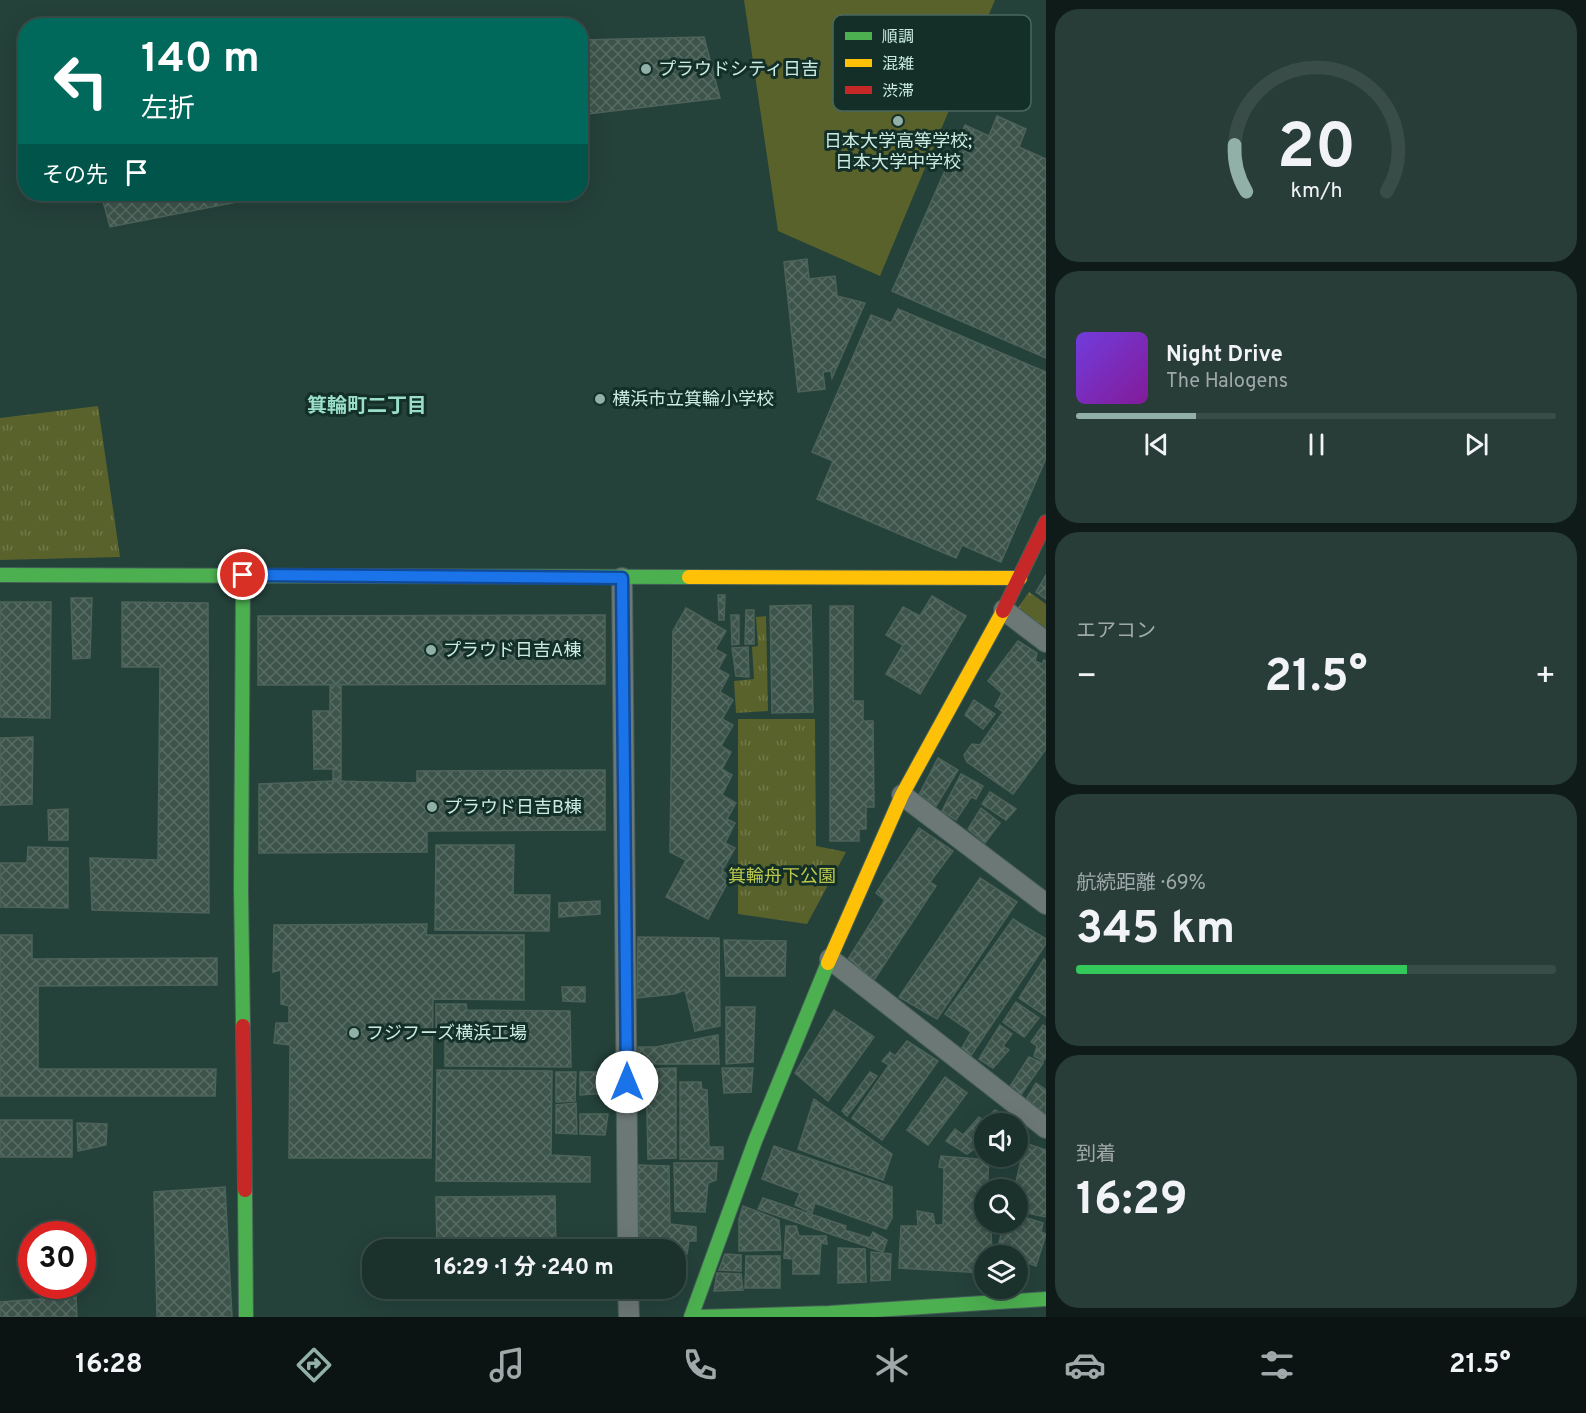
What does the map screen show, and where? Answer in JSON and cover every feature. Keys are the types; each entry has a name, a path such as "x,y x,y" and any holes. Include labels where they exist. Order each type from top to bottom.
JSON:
{"street":[{"path":"691,1317 755,1141 830,959 902,795 1004,610 1046,522"},
{"path":"0,575 1020,578"},
{"path":"243,575 241,890 246,1317"},
{"path":"622,578 628,1239"},
{"path":"1004,610 1046,642"},
{"path":"902,795 1046,904"},
{"path":"830,959 1046,1128"},
{"path":"628,1299 628,1317"},
{"path":"697,1317 829,1315 1046,1299"}],"green space":[{"path":"744,0 995,0 989,15 833,15 833,111 949,111 880,276 778,231"},
{"path":"98,406 120,557 0,560 0,418"},
{"path":"1029,592 1046,604 1046,630 1017,609"},
{"path":"766,616 768,711 736,713 734,681 754,679 752,647 758,646 756,617"},
{"name":"箕輪舟下公園","path":"738,719 815,719 816,846 846,852 807,924 738,914"}],"building":[{"name":"プラウドシティ日吉","path":"704,37 720,98 588,114 588,40"},
{"path":"997,116 1026,129 1019,147 1046,159 1046,358 892,291 965,125 989,136"},
{"path":"103,201 242,201 110,227"},
{"path":"807,259 809,279 835,276 837,296 865,303 832,378 831,371 823,372 825,389 798,392 784,262"},
{"path":"898,309 1046,372 1046,458 1001,562 962,545 956,558 817,499 833,461 812,452 871,315 891,323"},
{"path":"1046,575 1046,599 1036,592"},
{"path":"718,595 725,595 724,620 719,620"},
{"path":"932,596 966,616 920,694 886,674 903,645 886,635 903,607 920,616"},
{"path":"71,598 92,598 90,658 73,659"},
{"path":"0,602 51,602 50,718 0,717"},
{"path":"122,602 208,603 209,913 92,910 90,858 158,860 160,667 122,667"},
{"path":"811,605 813,712 772,713 770,606"},
{"path":"830,606 853,606 853,701 863,701 863,721 873,721 874,807 866,807 866,829 859,829 859,841 830,841"},
{"path":"686,608 726,631 715,649 726,655 718,669 729,675 720,692 733,700 722,719 733,725 721,746 731,752 722,769 732,775 722,795 736,803 727,819 735,823 725,843 735,848 722,871 731,876 708,919 666,897 686,860 670,852 673,631"},
{"path":"746,610 754,610 754,644 745,644"},
{"name":"プラウド日吉A棟","path":"605,615 605,684 258,685 258,616"},
{"path":"731,615 739,615 739,644 732,645"},
{"path":"1018,641 1037,653 1035,661 1042,664 1044,660 1046,661 1046,749 1013,794 967,762 964,755 972,744 980,745 1003,712 995,706 1002,693 988,681"},
{"path":"748,647 749,677 736,676 732,648"},
{"path":"330,686 341,686 341,781 333,781 333,769 314,769 313,711 330,711"},
{"path":"974,700 995,714 983,729 965,715"},
{"path":"33,737 32,804 0,805 0,738"},
{"path":"938,758 958,770 936,806 919,795"},
{"name":"プラウド日吉B棟","path":"605,770 605,830 427,831 427,852 259,853 259,784 333,781 417,783 417,771"},
{"path":"961,774 983,786 976,799 971,797 956,820 942,811"},
{"path":"990,792 1016,809 1006,820 982,804"},
{"path":"981,808 1000,823 985,843 968,829"},
{"path":"68,809 68,840 49,840 48,810"},
{"path":"919,828 953,851 930,882 936,886 872,983 845,964 885,900 876,893"},
{"path":"436,845 514,845 513,895 550,895 549,931 435,930"},
{"path":"28,847 68,848 68,908 0,907 0,863 27,863"},
{"path":"980,878 1017,902 937,1019 899,997"},
{"path":"600,901 600,914 559,917 559,903"},
{"path":"1013,919 1046,939 1046,944 968,1060 959,1053 971,1032 945,1014"},
{"name":"フジフーズ横浜工場","path":"427,924 426,935 524,935 524,1000 433,999 431,1158 289,1158 290,1045 274,1043 276,1023 289,1023 289,1006 281,1004 281,970 273,972 274,925"},
{"path":"0,935 32,935 32,959 217,958 217,985 38,986 38,1069 216,1069 215,1096 0,1096"},
{"path":"638,937 719,938 720,1026 695,1031 685,990 674,994 637,998"},
{"path":"724,940 786,941 785,976 726,976"},
{"path":"1044,959 1046,961 1046,1016 1019,998"},
{"path":"562,987 585,987 585,1002 563,1001"},
{"path":"1016,1002 1039,1018 1024,1037 1003,1022"},
{"path":"436,1004 466,1004 467,1010 570,1011 571,1067 445,1066 445,1028 436,1028"},
{"path":"726,1007 755,1007 753,1062 726,1064"},
{"path":"834,1010 874,1037 828,1101 795,1073"},
{"path":"1000,1025 1012,1034 1003,1046 1009,1050 993,1068 979,1059"},
{"path":"1043,1025 1046,1027 1046,1058 1043,1061 1034,1056 1037,1046 1031,1042"},
{"path":"718,1035 719,1064 638,1064 638,1047 656,1047"},
{"path":"907,1041 938,1061 882,1140 852,1118 889,1065 882,1061 890,1052 895,1056"},
{"path":"1029,1057 1043,1063 1020,1096 1009,1088"},
{"path":"676,1068 676,1158 648,1159 646,1069"},
{"path":"722,1068 753,1068 751,1092 724,1093"},
{"path":"437,1070 552,1071 551,1155 590,1157 590,1182 436,1181"},
{"path":"556,1072 576,1072 575,1101 556,1102"},
{"path":"580,1072 609,1072 608,1093 580,1095"},
{"path":"870,1072 877,1076 847,1116 842,1111"},
{"path":"945,1077 967,1093 928,1145 907,1130"},
{"path":"680,1082 701,1082 702,1089 707,1090 709,1147 723,1147 723,1159 680,1159"},
{"path":"1036,1083 1046,1090 1046,1117 1025,1101"},
{"path":"814,1099 892,1154 883,1180 798,1149"},
{"path":"576,1103 577,1134 556,1133 556,1105"},
{"path":"580,1114 608,1114 605,1135 580,1134"},
{"path":"0,1120 72,1120 72,1157 0,1157"},
{"path":"77,1123 107,1124 106,1145 78,1151"},
{"path":"974,1123 974,1149 967,1154 946,1141 955,1129 963,1135"},
{"path":"1028,1144 1046,1150 1046,1217 1028,1213 1028,1179 1017,1179 1019,1167 1028,1167"},
{"path":"774,1146 892,1187 892,1218 886,1229 815,1203 812,1213 795,1205 800,1193 762,1179"},
{"path":"941,1156 974,1159 974,1167 989,1167 988,1179 974,1179 974,1233 991,1233 992,1245 974,1245 974,1272 899,1268 901,1226 918,1226 917,1211 933,1214 935,1225 943,1225 944,1168 939,1167"},
{"path":"674,1163 717,1163 716,1180 708,1183 705,1212 675,1211"},
{"path":"638,1165 669,1166 670,1224 696,1227 696,1241 689,1241 686,1254 686,1239 639,1239"},
{"path":"225,1187 232,1317 157,1317 154,1192"},
{"path":"555,1196 556,1239 437,1239 436,1197"},
{"path":"763,1198 846,1226 845,1230 870,1238 873,1232 887,1240 883,1252 758,1209"},
{"path":"743,1206 779,1220 781,1250 739,1251 739,1219"},
{"path":"1028,1218 1043,1223 1041,1232 1046,1234 1036,1266 1028,1263 1028,1245 998,1245 1001,1233 1028,1233"},
{"path":"786,1226 796,1226 799,1236 826,1236 827,1244 821,1243 819,1274 793,1274 793,1259 784,1258"},
{"path":"838,1248 865,1249 866,1282 838,1283"},
{"path":"871,1252 891,1254 890,1280 871,1281"},
{"path":"725,1254 741,1255 741,1271 719,1270"},
{"path":"746,1256 780,1256 780,1288 745,1288"},
{"path":"717,1273 741,1274 743,1290 714,1291"},
{"path":"76,1299 77,1317 0,1317 0,1302"}],"traffic: fast":[{"path":"0,575 689,577"},
{"path":"243,575 241,889 243,1026"},
{"path":"691,1317 755,1141 828,963"},
{"path":"245,1190 246,1317"},
{"path":"697,1317 829,1313 1046,1299"}],"traffic: slow":[{"path":"689,577 1020,578"},
{"path":"828,963 902,795 1003,611"}],"traffic: jam":[{"path":"1003,611 1046,522"},
{"path":"243,1026 245,1190"}],"place":[{"name":"プラウドシティ日吉","path":"646,69"},
{"name":"日本大学高等学校; 日本大学中学校","path":"898,121"},
{"name":"横浜市立箕輪小学校","path":"600,399"},
{"name":"プラウド日吉A棟","path":"431,650"},
{"name":"プラウド日吉B棟","path":"432,807"},
{"name":"フジフーズ横浜工場","path":"354,1033"}],"district":[{"name":"箕輪町二丁目","path":"367,405"}],"route":[{"path":"243,575 622,578 627,1082"}]}
